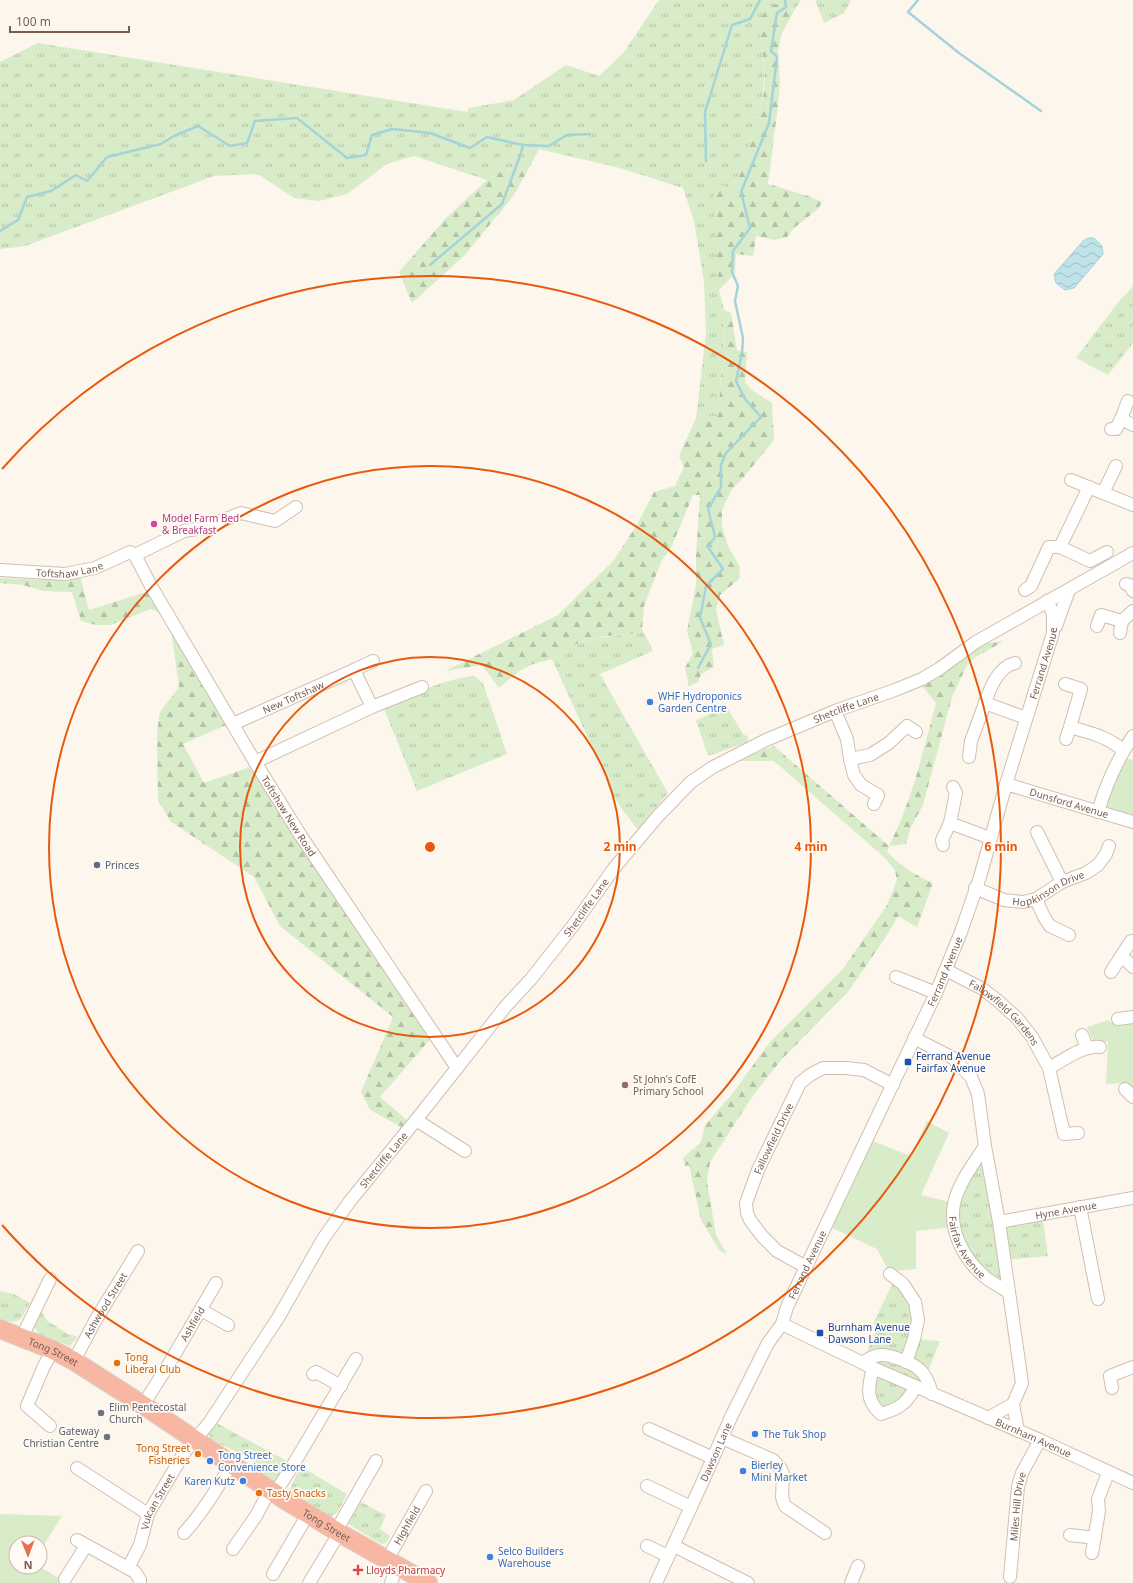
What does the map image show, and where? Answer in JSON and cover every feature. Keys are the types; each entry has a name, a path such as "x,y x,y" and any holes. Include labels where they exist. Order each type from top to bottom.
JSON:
{"highway":[{"name":"Tong Street","path":"0,1329 53,1350 74,1361 308,1514 428,1583"}],"street":[{"path":"1111,430 1116,429 1122,420 1128,401"},
{"path":"1122,420 1133,425"},
{"path":"1103,493 1116,466"},
{"path":"1071,480 1133,505"},
{"path":"1025,590 1032,586 1051,545 1088,488"},
{"path":"135,555 184,531 204,528 242,513 275,521 296,507"},
{"path":"1051,545 1090,561 1107,552"},
{"name":"Toftshaw Lane","path":"0,570 65,574 95,568 130,552 135,555"},
{"name":"Shetcliffe Lane","path":"194,1440 209,1423 278,1318 328,1232 359,1189 572,927 620,862 658,816 691,782 713,767 766,740 835,711 895,690 922,678 939,669 976,642 1133,553"},
{"name":"Toftshaw New Road","path":"135,555 151,586 254,762 301,836 458,1068"},
{"path":"1053,632 1069,590"},
{"name":"Ferrand Avenue","path":"782,1324 787,1306 936,993 961,932 1053,632 1053,613 1047,601"},
{"path":"1120,633 1122,621 1133,611"},
{"path":"1099,618 1122,621"},
{"name":"New Toftshaw","path":"233,724 373,661"},
{"path":"969,757 968,740 996,679 1009,662"},
{"path":"354,670 372,707"},
{"path":"1065,684 1083,686 1068,733 1099,735 1112,741 1123,750"},
{"path":"254,762 372,707 422,687"},
{"path":"985,703 1026,718"},
{"path":"835,711 847,739 854,775 861,785 878,795 874,804"},
{"path":"850,759 870,755 889,743 908,725"},
{"path":"1098,812 1113,769 1123,750 1133,736"},
{"name":"Dunsford Avenue","path":"1006,784 1133,822"},
{"path":"941,842 950,823 958,790"},
{"path":"950,823 990,838"},
{"path":"1036,832 1062,882"},
{"name":"Hopkinson Drive","path":"975,888 1004,900 1023,902 1036,899 1062,882 1086,873 1098,865 1106,854 1108,846"},
{"path":"1036,899 1050,926 1069,935"},
{"path":"1111,972 1131,941"},
{"path":"1120,958 1127,961 1133,967"},
{"name":"Fallowfield Gardens","path":"946,970 981,988 1017,1018 1032,1037 1049,1068 1059,1135 1078,1133"},
{"path":"896,977 936,993"},
{"path":"1118,1019 1133,1017"},
{"path":"1082,1034 1088,1048"},
{"name":"Fairfax Avenue","path":"914,1038 953,1058 971,1077 978,1094 985,1146 999,1222 1022,1383 1013,1404"},
{"path":"1049,1068 1073,1054 1094,1046 1100,1047"},
{"name":"Fallowfield Drive","path":"806,1267 777,1252 750,1220 747,1213 746,1203 758,1170 800,1083 810,1075 823,1068 864,1070 893,1085"},
{"path":"416,1120 459,1152"},
{"name":"Fairfax Avenue","path":"985,1146 967,1173 954,1203 953,1227 965,1256 985,1277 1008,1292"},
{"name":"Hyne Avenue","path":"999,1222 1133,1198"},
{"path":"1080,1207 1098,1299"},
{"name":"Ashwood Street","path":"74,1361 95,1321 138,1251"},
{"path":"890,1274 903,1284 915,1302 918,1320 914,1339 906,1362"},
{"path":"22,1337 50,1279"},
{"name":"Ashfield","path":"143,1405 216,1283"},
{"path":"201,1310 228,1325"},
{"name":"Burnham Avenue","path":"782,1324 868,1366 1040,1440 1108,1473 1133,1483"},
{"name":"Dawson Lane","path":"656,1583 722,1438 768,1343 782,1324"},
{"path":"50,1426 27,1406 44,1366 53,1350"},
{"path":"915,1387 909,1398 901,1406 881,1414 872,1407 869,1394 868,1359 881,1355 906,1362 919,1368 926,1376 932,1394"},
{"path":"233,1549 272,1491 293,1465 356,1359"},
{"path":"1112,1388 1105,1375 1133,1367"},
{"path":"313,1374 316,1372 341,1386"},
{"path":"988,1418 1013,1404 1018,1431"},
{"path":"649,1429 713,1458"},
{"path":"722,1438 773,1460 781,1469 783,1474 782,1497 785,1506 825,1533"},
{"name":"Vulcan Street","path":"128,1568 140,1545 148,1514 184,1453 194,1440"},
{"name":"Miles Hill Drive","path":"1013,1579 1018,1488 1022,1473 1040,1440"},
{"path":"309,1583 335,1540 336,1531 376,1461"},
{"path":"184,1533 195,1521 231,1464"},
{"path":"77,1468 148,1514"},
{"path":"1092,1553 1099,1511 1098,1498 1108,1473"},
{"path":"647,1486 691,1507"},
{"name":"Highfield","path":"391,1583 392,1563 426,1491"},
{"path":"273,1574 308,1514"},
{"path":"1070,1535 1095,1538"},
{"path":"65,1579 82,1543 135,1572 140,1580 140,1583"},
{"path":"646,1546 671,1551 742,1582"},
{"path":"851,1583 858,1566"}],"green space":[{"path":"659,0 801,0 794,11 779,4 760,32 765,74 761,107 753,135 733,189 719,290 724,310 723,352 718,416 696,418 706,334 704,282 694,221 683,188 620,168 539,149 529,168 505,169 487,180 414,156 387,164 347,194 319,201 294,198 258,174 214,176 25,246 0,249 0,62 38,43 467,112 469,108 514,100 566,65 599,76 624,52"},
{"path":"815,0 851,0 844,13 824,23"},
{"path":"779,4 794,11 782,33 778,50 780,83 768,184 808,196 822,202 818,209 794,228 787,237 774,240 756,236 753,256 736,254 735,273 719,290 713,194 722,185 733,189 749,147 762,101 765,73 760,32 756,27 768,6"},
{"path":"529,168 514,195 464,256 412,303 399,272 446,218 487,180 505,169"},
{"path":"1133,286 1133,343 1108,375 1076,358 1116,305"},
{"path":"724,310 731,313 737,350 747,352 745,382 753,391 772,403 774,440 744,477 732,489 722,510 722,526 728,546 740,567 739,579 720,595 716,610 724,645 712,649 714,667 701,674 698,682 689,686 685,668 693,653 687,631 696,585 696,556 700,495 693,495 671,548 662,560 644,606 642,629 630,634 607,636 580,642 552,659 533,664 519,671 499,688 482,665 445,671 558,615 614,560 638,523 654,492 675,486 684,467 679,456 696,418 718,416 723,353"},
{"path":"80,576 89,610 149,591 164,615 151,609 110,625 96,625 81,621 72,592 43,591 23,585 0,583 0,578 45,580"},
{"path":"171,629 226,725 183,744 204,783 250,767 433,1036 380,1097 408,1121 401,1127 370,1110 361,1092 393,1017 280,926 254,877 171,822 158,800 157,732 160,712 179,687"},
{"path":"642,629 653,651 600,674 668,793 638,830 617,802 552,659 578,643 627,634"},
{"path":"1004,641 976,657 967,665 952,697 923,805 911,827 906,844 889,846 911,794 936,703 922,686 983,644"},
{"path":"474,676 483,683 507,754 417,791 383,706 416,692 451,680"},
{"path":"727,707 743,734 748,737 748,742 708,756 696,720"},
{"path":"774,746 889,846 887,852 898,862 908,870 933,883 917,927 898,916 887,935 848,992 782,1059 754,1094 710,1162 707,1182 716,1235 727,1254 719,1250 701,1220 689,1165 685,1166 683,1158 701,1142 705,1125 733,1093 769,1043 843,969 887,905 897,880 895,870 884,857 774,761 737,761"},
{"path":"1120,757 1133,760 1133,822 1098,812"},
{"path":"1109,1020 1110,1022 1133,1020 1133,1093 1126,1083 1106,1084 1108,1042 1093,1041 1087,1027"},
{"path":"927,1121 949,1133 921,1195 954,1203 953,1227 916,1231 916,1269 889,1271 877,1249 826,1225 867,1139 911,1156"},
{"path":"985,1146 999,1221 1042,1214 1048,1256 1004,1260 1008,1292 965,1256 954,1203"},
{"path":"895,1278 915,1302 914,1339 940,1341 926,1376 931,1389 915,1387 881,1414 870,1379 863,1363 877,1326 873,1324"},
{"path":"0,1291 14,1294 30,1303 21,1319 14,1322 0,1320"},
{"path":"40,1308 46,1320 68,1334 78,1337 70,1346 39,1334 34,1327"},
{"path":"215,1422 287,1461 278,1479 273,1481 260,1471 251,1459 212,1440 208,1434"},
{"path":"300,1466 347,1494 338,1512 332,1516 329,1516 289,1492"},
{"path":"361,1502 386,1515 380,1529 390,1536 386,1543 381,1544 348,1524"},
{"path":"0,1514 62,1516 48,1538 48,1535 8,1535 8,1575 48,1575 48,1572 67,1583 0,1583"}],"water":[{"path":"1094,238 1102,246 1103,254 1074,288 1065,290 1056,283 1054,274 1084,240"}],"waterway":[{"path":"706,161 705,112 732,25 750,19 760,0"},
{"path":"698,668 711,644 700,618 706,586 723,569 708,547 715,537 708,509 721,487 721,465 726,453 761,417 745,399 736,381 742,353 743,338 735,301 738,286 732,272 733,251 750,228 741,192 769,123 777,57 771,51 777,13 786,7 785,0"},
{"path":"918,0 908,12 959,53 1041,111"},
{"path":"0,231 18,220 27,197 51,191 76,175 87,181 107,157 161,144 174,136 198,126 230,146 247,143 255,121 297,118 347,158 366,155 372,135 392,129 430,133 470,148 487,137 523,145 549,146 567,135 590,134"},
{"path":"430,265 502,204 523,145"}],"place":[{"name":"Model Farm Bed & Breakfast","path":"154,524"},
{"name":"WHF Hydroponics Garden Centre","path":"650,702"},
{"name":"Princes","path":"97,865"},
{"name":"Ferrand Avenue Fairfax Avenue","path":"908,1062"},
{"name":"St John's CofE Primary School","path":"625,1085"},
{"name":"Burnham Avenue Dawson Lane","path":"820,1333"},
{"name":"Tong Liberal Club","path":"117,1363"},
{"name":"Elim Pentecostal Church","path":"101,1413"},
{"name":"The Tuk Shop","path":"755,1434"},
{"name":"Gateway Christian Centre","path":"107,1437"},
{"name":"Tong Street Fisheries","path":"198,1454"},
{"name":"Tong Street Convenience Store","path":"210,1461"},
{"name":"Bierley Mini Market","path":"743,1471"},
{"name":"Karen Kutz","path":"243,1481"},
{"name":"Tasty Snacks","path":"259,1493"},
{"name":"Selco Builders Warehouse","path":"490,1557"},
{"name":"Lloyds Pharmacy","path":"358,1570"}]}
